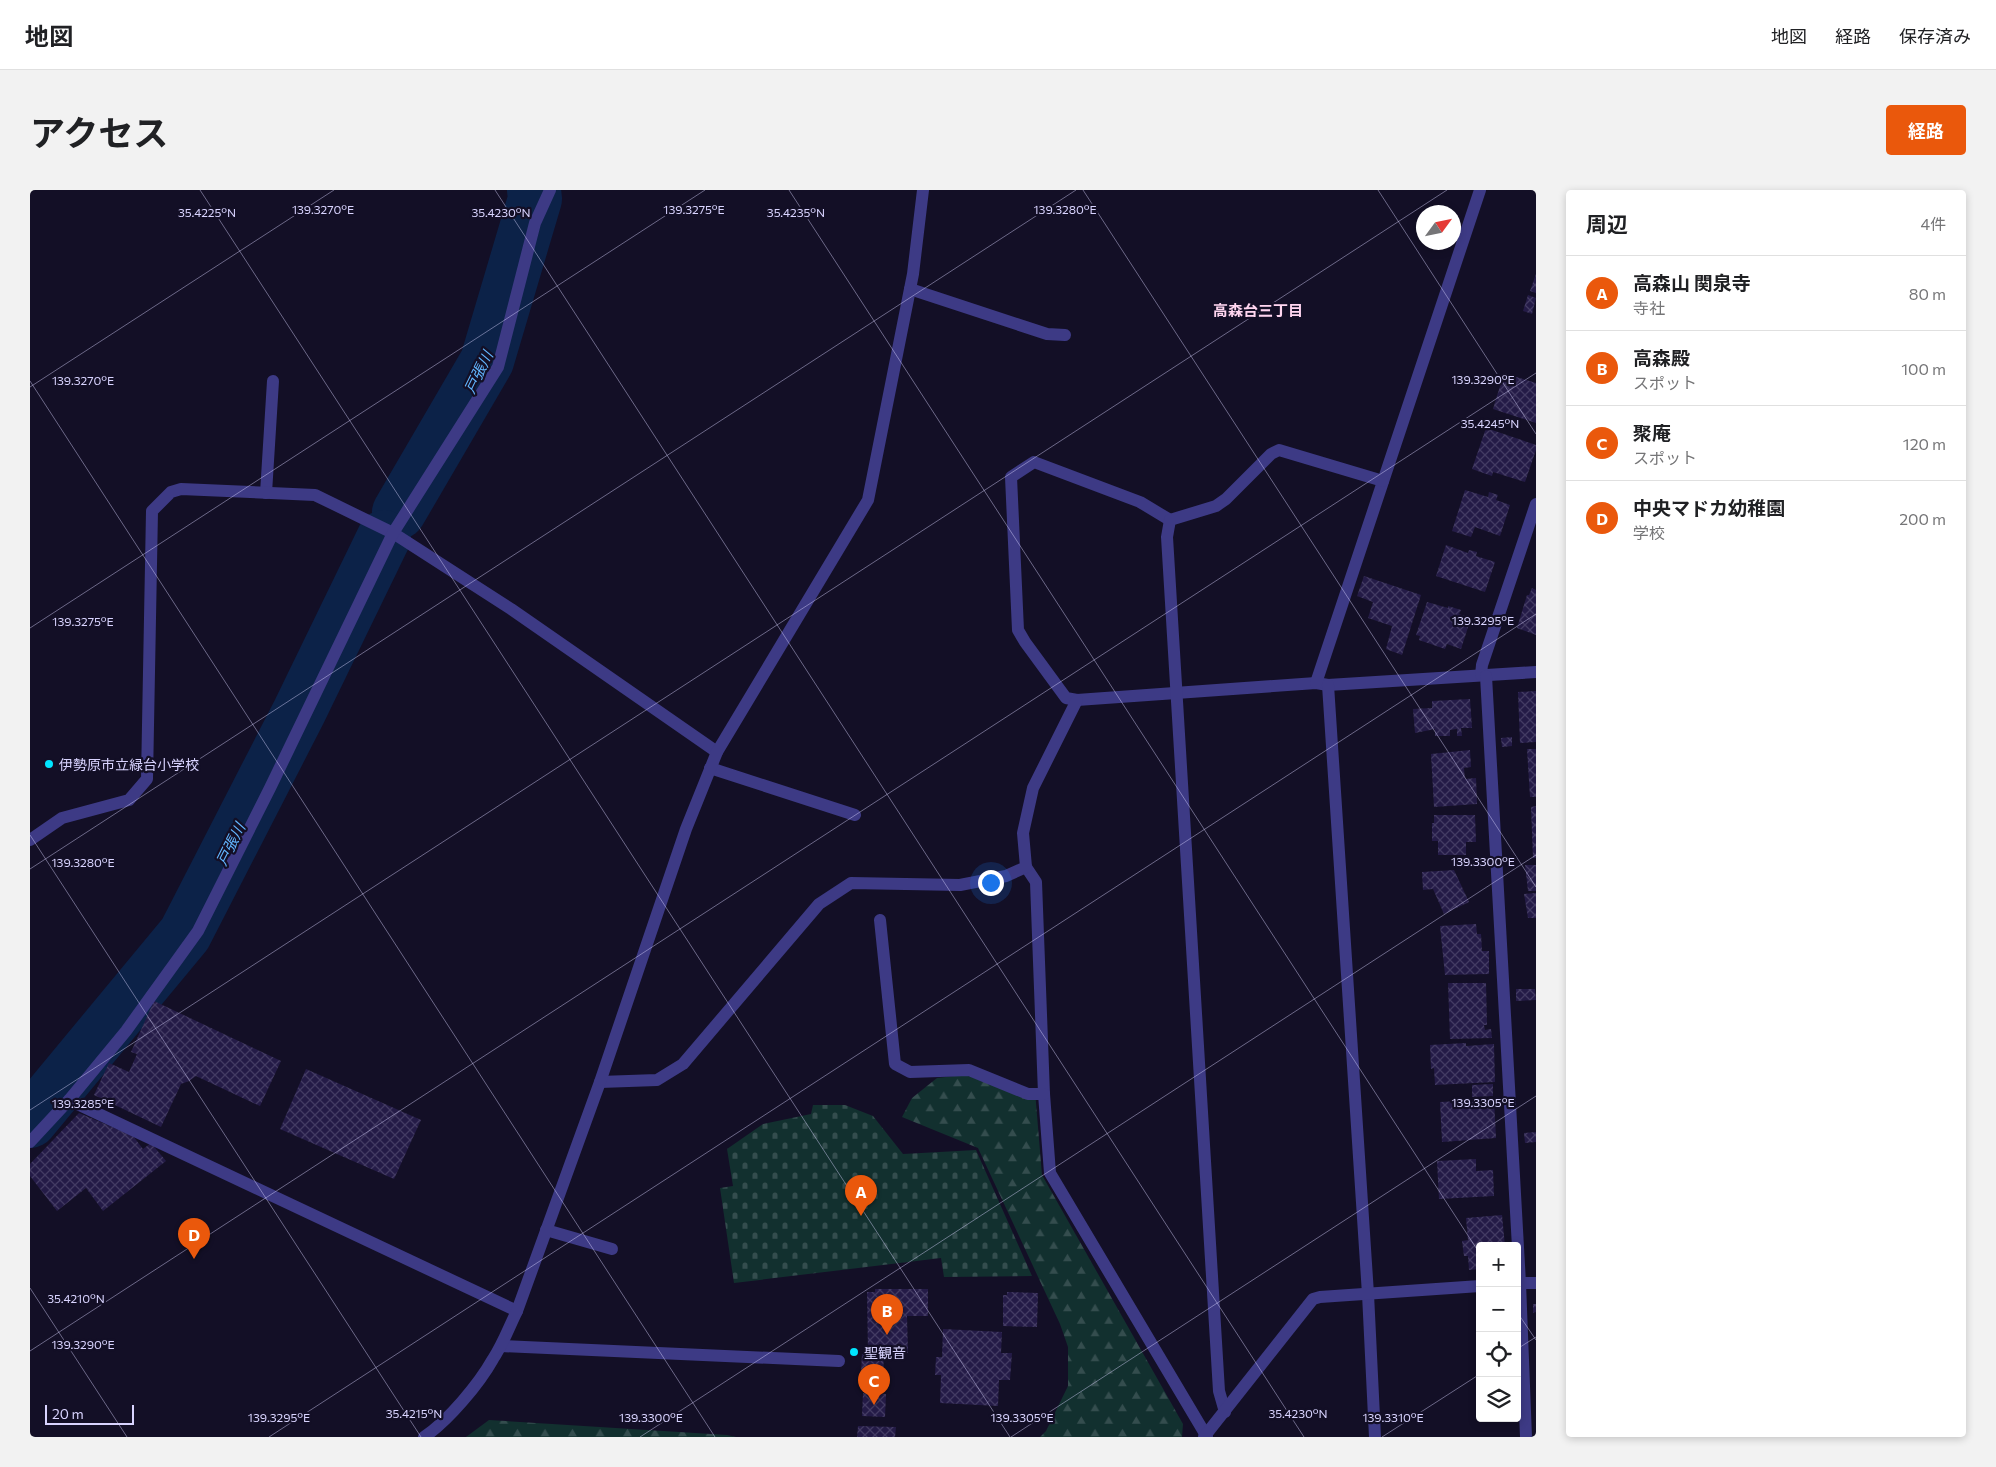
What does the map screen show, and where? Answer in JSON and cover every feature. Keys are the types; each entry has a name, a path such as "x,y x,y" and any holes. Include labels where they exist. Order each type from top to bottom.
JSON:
{"street":[{"path":"30,1142 69,1100 126,1031 198,931 278,771 392,532 498,367 535,223 550,190"},
{"path":"424,1437 433,1431 462,1401 501,1346 517,1311 600,1082 686,829 710,768 717,752 868,500 910,289 923,190"},
{"path":"1375,1437 1368,1294 1322,684 1383,482 1480,190"},
{"path":"910,289 1047,334 1065,335"},
{"path":"266,493 273,381"},
{"path":"1383,482 1279,450 1272,454 1226,499 1216,506 1170,520 1140,502 1034,462 1011,478 1018,630 1066,698 1076,700 1536,672"},
{"path":"30,840 62,818 129,800 146,778 152,511 171,492 181,489 314,495 392,532 511,609 717,752"},
{"path":"1517,1242 1482,665 1536,504"},
{"path":"1170,520 1167,537 1219,1391 1225,1412"},
{"path":"1076,700 1033,788 1023,833 1026,868 1036,882 1044,1094 1050,1174 1205,1436 1313,1299 1476,1286"},
{"path":"710,768 855,815"},
{"path":"600,1082 657,1080 683,1064 819,904 851,883 960,885 1006,876 1026,868"},
{"path":"880,920 895,1064 910,1072 969,1070 1028,1094 1044,1094"},
{"path":"69,1100 517,1311"},
{"path":"546,1230 612,1249"},
{"path":"1521,1283 1536,1283"},
{"path":"1519,1287 1526,1437"},
{"path":"501,1346 839,1361"}],"green space":[{"path":"963,1075 1035,1091 1042,1175 1183,1424 1182,1437 1040,1437 1046,1431 1068,1386 1068,1347 1060,1324 978,1148 902,1117 912,1098 937,1078"},
{"path":"813,1105 845,1105 873,1116 903,1154 976,1150 1032,1276 944,1277 941,1258 734,1283 720,1188 733,1186 727,1149 763,1124 811,1114"},
{"path":"489,1420 727,1435 736,1437 466,1437"}],"building":[{"path":"1536,274 1536,293 1530,291"},
{"path":"1528,295 1536,298 1532,314 1523,311"},
{"path":"1504,373 1536,383 1536,423 1493,409"},
{"path":"1486,428 1536,445 1525,482 1493,472 1492,476 1472,469"},
{"path":"1465,490 1488,497 1489,492 1498,495 1496,500 1510,505 1500,536 1475,527 1471,537 1452,531"},
{"path":"1446,545 1468,553 1469,550 1477,552 1476,556 1495,562 1485,592 1436,576"},
{"path":"1364,576 1421,595 1402,655 1386,649 1392,626 1368,618 1373,602 1357,596"},
{"path":"1532,588 1536,590 1536,635 1517,628 1527,595 1529,595"},
{"path":"1427,602 1461,610 1459,614 1471,618 1461,649 1447,644 1445,649 1419,640 1420,636 1416,635"},
{"path":"1536,691 1536,742 1520,743 1518,692"},
{"path":"1470,699 1472,728 1461,728 1462,736 1457,736 1457,729 1450,730 1450,736 1435,736 1435,729 1415,733 1413,709 1432,708 1432,701"},
{"path":"1512,737 1512,746 1502,747 1501,738"},
{"path":"1527,749 1536,749 1536,797 1530,797"},
{"path":"1470,750 1471,767 1464,768 1465,779 1476,778 1477,804 1434,807 1431,754"},
{"path":"1536,806 1536,858 1533,858 1531,807"},
{"path":"1434,815 1475,815 1476,842 1466,842 1466,855 1438,855 1438,841 1432,841"},
{"path":"1525,865 1536,865 1536,891 1528,891"},
{"path":"1454,870 1469,902 1444,914 1433,889 1423,890 1422,872"},
{"path":"1536,893 1536,918 1528,918 1524,894"},
{"path":"1476,924 1477,934 1481,934 1482,951 1489,951 1489,974 1445,975 1440,926"},
{"path":"1448,983 1486,983 1487,1025 1484,1025 1485,1030 1491,1029 1492,1038 1450,1039"},
{"path":"1516,989 1535,989 1536,1000 1516,1001"},
{"path":"154,1001 281,1061 260,1106 196,1076 181,1084 161,1127 94,1095 109,1063 129,1072 137,1054 131,1052"},
{"path":"1466,1043 1466,1046 1494,1044 1495,1082 1435,1085 1434,1068 1431,1069 1430,1045"},
{"path":"306,1069 421,1120 394,1179 280,1129"},
{"path":"1493,1084 1493,1096 1472,1097 1472,1085"},
{"path":"1494,1099 1496,1138 1442,1142 1440,1102"},
{"path":"79,1113 133,1136 143,1149 151,1143 166,1161 103,1211 86,1188 57,1211 30,1176 30,1164"},
{"path":"1536,1132 1536,1142 1525,1143 1524,1133"},
{"path":"1476,1159 1476,1171 1493,1170 1494,1196 1439,1199 1437,1161"},
{"path":"1502,1215 1505,1242 1476,1242 1476,1269 1469,1270 1468,1256 1464,1256 1462,1241 1468,1240 1466,1218"},
{"path":"875,1289 928,1289 928,1316 907,1316 908,1353 873,1354 884,1355 883,1373 861,1372 862,1354 868,1354 867,1292 875,1292"},
{"path":"1007,1292 1038,1293 1037,1327 1003,1326 1003,1295 1007,1295"},
{"path":"1533,1304 1536,1304 1536,1312 1533,1313"},
{"path":"943,1329 1002,1332 1001,1353 1012,1353 1010,1380 999,1380 998,1406 940,1403 941,1375 935,1375 936,1357 942,1357"},
{"path":"863,1393 886,1394 885,1417 862,1416"},
{"path":"858,1426 896,1427 895,1437 857,1437"}],"waterway":[{"name":"戸張川","path":"399,512 487,361 535,199 534,190"},
{"name":"戸張川","path":"30,1121 185,934 299,712 384,537"}],"place":[{"name":"伊勢原市立緑台小学校","path":"49,764"},
{"name":"高森山 関泉寺","path":"861,1216"},
{"name":"中央マドカ幼稚園","path":"194,1259"},
{"name":"高森殿","path":"887,1335"},
{"name":"聖観音","path":"854,1352"},
{"name":"聚庵","path":"874,1405"}],"district":[{"name":"高森台三丁目","path":"1258,310"}]}
